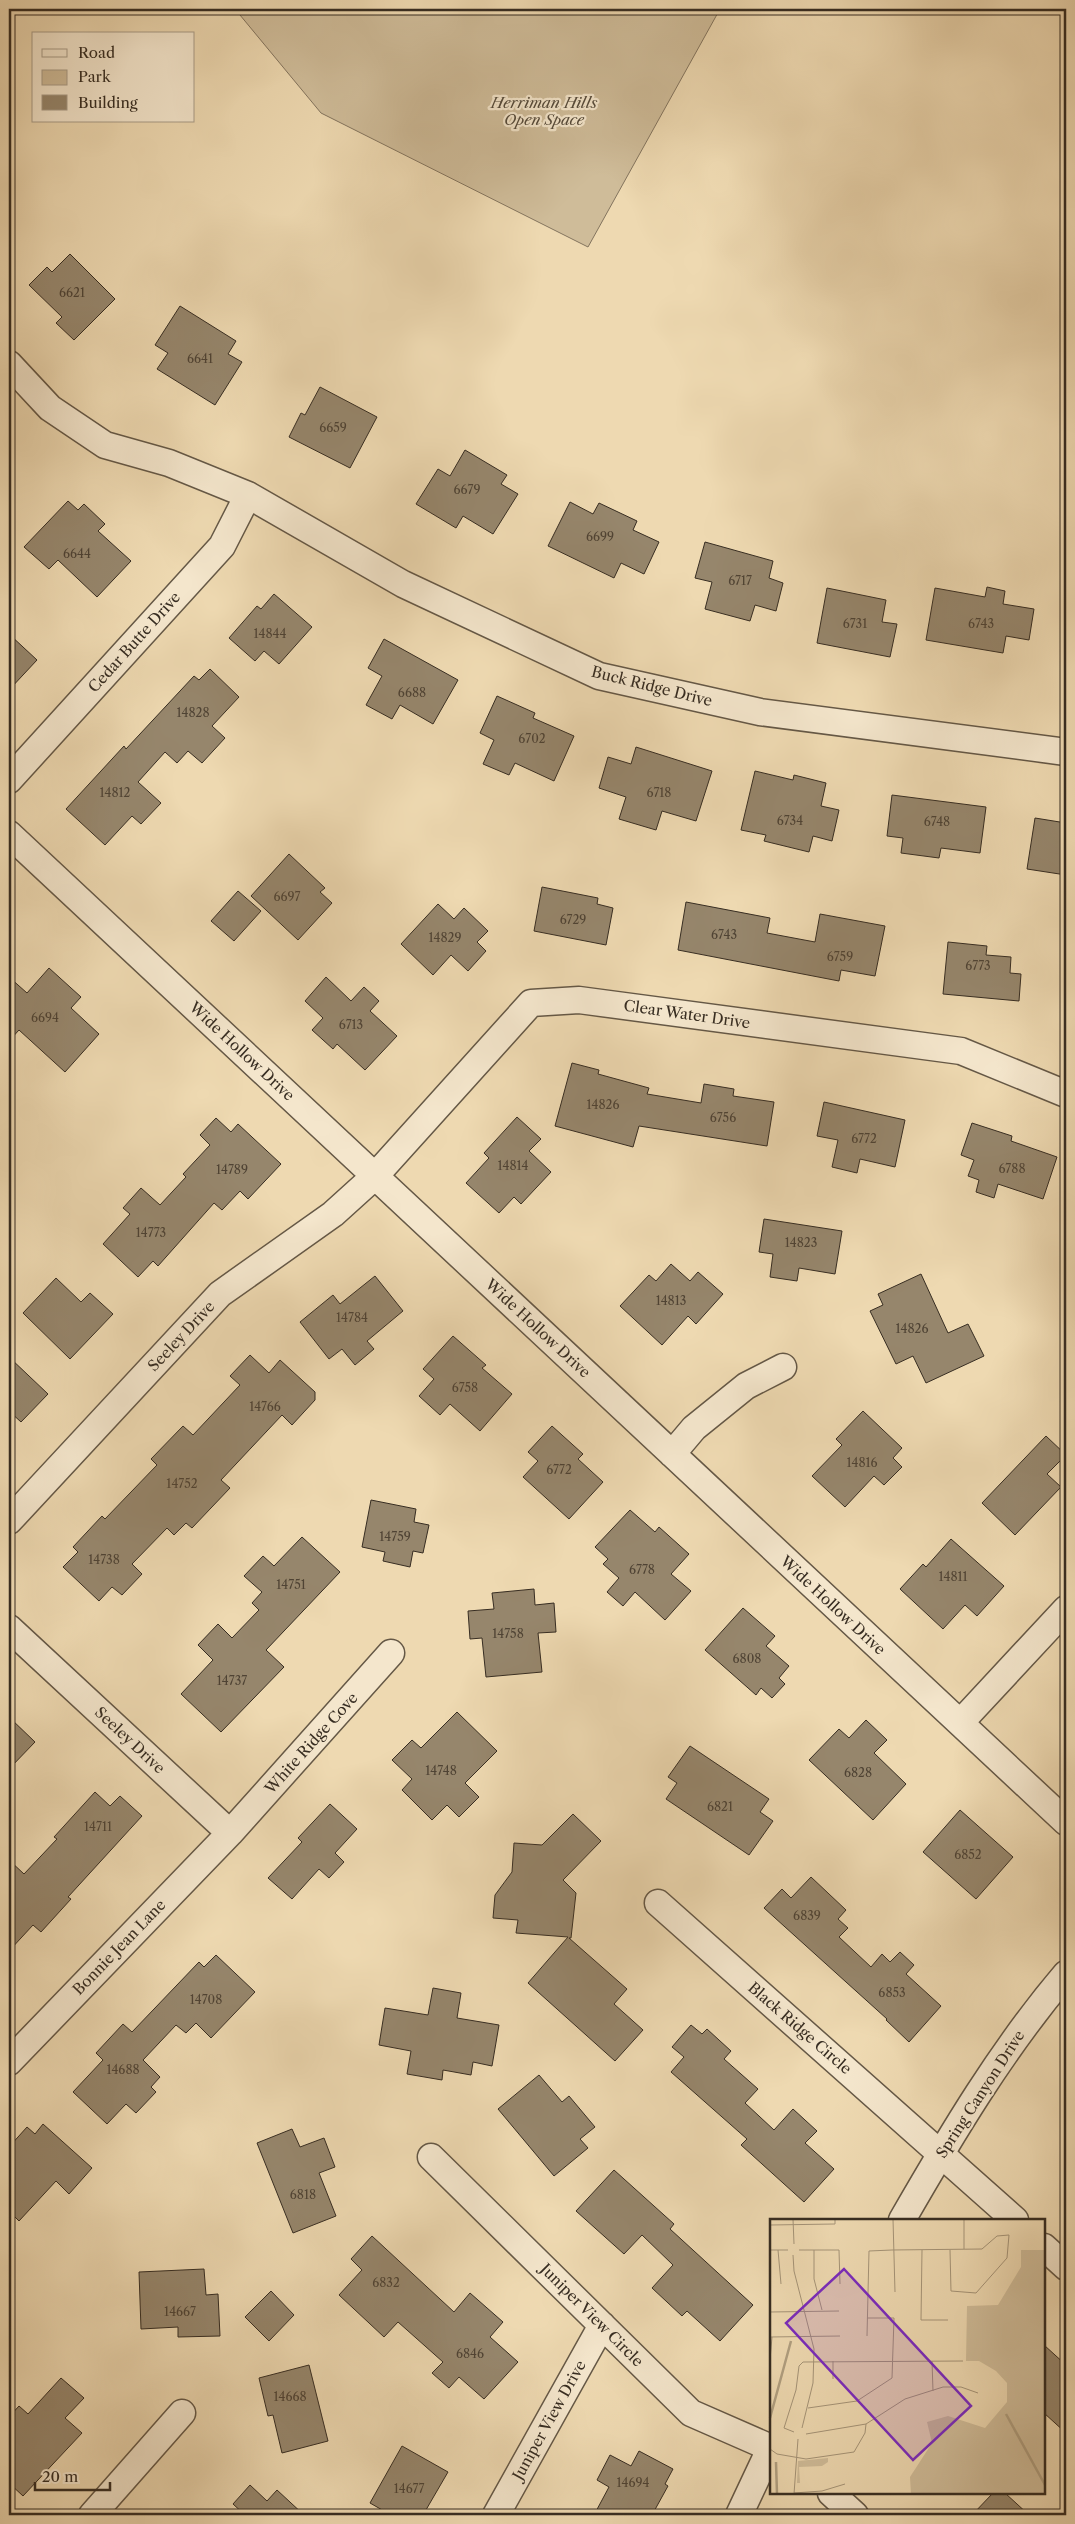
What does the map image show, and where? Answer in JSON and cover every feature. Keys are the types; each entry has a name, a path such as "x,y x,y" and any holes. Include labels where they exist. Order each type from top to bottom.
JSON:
{"street":[{"name":"Buck Ridge Drive","path":"9,364 50,408 104,445 169,463 248,495 403,584 598,676 760,712 1066,752"},
{"name":"Cedar Butte Drive","path":"9,780 222,546 248,495"},
{"name":"Wide Hollow Drive","path":"9,834 1066,1822"},
{"name":"Clear Water Drive","path":"375,1176 531,1004 580,1000 961,1051 1066,1094"},
{"name":"Seeley Drive","path":"9,1521 220,1294 333,1214 375,1176"},
{"path":"672,1454 694,1428 746,1386 783,1367"},
{"path":"960,1723 1066,1609"},
{"name":"Seeley Drive","path":"9,1628 230,1833"},
{"name":"White Ridge Cove","path":"230,1833 391,1653"},
{"name":"Bonnie Jean Lane","path":"9,2062 230,1833"},
{"name":"Black Ridge Circle","path":"658,1903 941,2152 1014,2219"},
{"name":"Spring Canyon Drive","path":"903,2219 941,2152 1037,2008 1066,1974"},
{"name":"Juniper View Circle","path":"431,2157 692,2413 770,2448"},
{"path":"1045,2248 1066,2268"},
{"name":"Juniper View Drive","path":"496,2515 602,2325"},
{"path":"92,2515 182,2413"},
{"path":"739,2515 770,2450"},
{"path":"832,2494 855,2515"}],"green space":[{"name":"Herriman Hills Open Space","path":"235,9 720,9 588,247 321,113"}],"building":[{"path":"70,254 115,299 74,340 56,323 62,317 29,285 47,267 52,272"},
{"path":"180,306 236,341 228,354 242,362 215,405 157,369 168,353 155,345"},
{"path":"320,387 377,417 350,468 289,437 301,413 305,415"},
{"path":"465,450 507,475 501,484 518,494 493,534 463,516 456,528 416,504 438,469 450,476"},
{"path":"68,501 78,510 84,504 105,524 98,531 131,561 97,597 58,560 49,569 24,547"},
{"path":"570,502 593,514 599,503 637,521 633,530 659,542 644,574 621,563 614,578 548,546"},
{"path":"705,542 773,561 769,578 783,583 776,611 755,605 750,621 705,609 712,582 695,578"},
{"path":"987,587 1005,591 1003,604 1034,609 1029,640 1006,636 1003,653 926,640 935,588 985,597"},
{"path":"827,588 886,600 882,622 897,624 890,657 817,643"},
{"path":"274,594 312,627 279,664 264,651 255,661 229,638 257,606 261,609"},
{"path":"9,634 37,660 9,690"},
{"path":"384,639 458,680 433,724 400,705 392,719 366,705 382,676 368,668"},
{"path":"210,669 239,697 212,726 225,738 202,763 188,751 177,763 165,752 138,782 161,803 141,824 132,816 105,845 66,809 124,746 126,749 194,676 199,680"},
{"path":"497,696 535,713 533,718 574,736 554,781 515,763 509,775 483,764 494,740 480,733"},
{"path":"636,747 712,771 696,821 662,811 656,830 619,819 626,797 599,788 608,757 631,764"},
{"path":"755,771 793,780 794,775 826,783 821,806 839,810 832,841 813,836 809,852 764,841 766,835 741,830"},
{"path":"892,795 986,807 980,853 941,848 939,858 901,853 903,838 887,836"},
{"path":"1035,818 1066,823 1066,875 1027,869"},
{"path":"289,854 325,888 320,892 332,903 298,940 251,896"},
{"path":"542,887 598,898 597,904 613,908 606,945 534,931"},
{"path":"238,891 261,911 234,941 211,921"},
{"path":"686,902 770,918 767,933 815,942 820,914 885,926 875,976 841,970 839,981 678,950"},
{"path":"438,904 454,919 464,908 488,931 477,942 486,951 468,971 451,955 433,975 401,944"},
{"path":"948,942 987,946 986,955 1011,957 1010,973 1021,974 1019,1001 943,994"},
{"path":"49,968 81,997 71,1008 99,1034 65,1072 19,1030 9,1041 9,977 27,993"},
{"path":"326,977 351,1001 364,987 379,1001 370,1011 397,1036 365,1070 337,1044 333,1049 312,1030 323,1018 305,1001"},
{"path":"572,1063 599,1070 598,1074 649,1088 647,1094 701,1103 704,1084 734,1089 733,1096 774,1102 767,1146 639,1126 633,1147 555,1126"},
{"path":"824,1102 905,1120 895,1167 860,1159 857,1173 832,1167 838,1140 817,1136"},
{"path":"517,1117 541,1139 529,1151 551,1172 521,1204 514,1197 499,1213 466,1183 489,1158 484,1153"},
{"path":"216,1118 231,1132 238,1124 281,1164 248,1199 240,1191 222,1210 214,1203 158,1266 153,1261 138,1277 103,1244 130,1214 123,1208 141,1188 160,1205 186,1177 183,1174 210,1145 200,1135"},
{"path":"972,1123 1012,1136 1011,1141 1057,1157 1043,1199 998,1184 994,1198 976,1192 979,1180 968,1176 974,1160 961,1155"},
{"path":"764,1219 842,1231 835,1274 799,1268 797,1281 770,1277 773,1254 759,1252"},
{"path":"671,1264 690,1281 698,1272 723,1294 696,1324 688,1316 662,1345 620,1306 649,1275 656,1281"},
{"path":"921,1274 948,1333 968,1324 984,1356 926,1383 913,1356 896,1364 870,1311 883,1305 878,1294"},
{"path":"375,1276 403,1311 367,1341 374,1349 355,1365 342,1349 329,1359 300,1322 333,1295 340,1304"},
{"path":"56,1278 81,1302 90,1293 113,1314 70,1359 23,1313"},
{"path":"453,1336 486,1365 482,1368 512,1394 480,1431 450,1404 440,1415 419,1396 434,1379 423,1369"},
{"path":"250,1355 269,1373 280,1360 315,1392 315,1400 292,1425 282,1415 221,1480 230,1488 192,1528 186,1523 174,1535 167,1528 132,1564 142,1574 122,1595 112,1587 99,1601 63,1567 78,1552 73,1547 102,1516 105,1519 157,1465 151,1459 183,1426 193,1435 240,1385 230,1376"},
{"path":"9,1357 48,1394 21,1422 9,1411"},
{"path":"863,1411 902,1448 893,1458 902,1467 884,1485 874,1476 845,1507 812,1476 842,1445 836,1439"},
{"path":"552,1426 583,1454 578,1459 603,1482 569,1519 523,1477 538,1461 528,1452"},
{"path":"1046,1436 1066,1455 1047,1474 1061,1487 1015,1535 982,1503"},
{"path":"371,1500 416,1509 414,1522 429,1525 423,1553 413,1551 410,1567 383,1561 385,1552 362,1547"},
{"path":"630,1510 655,1532 659,1527 689,1554 671,1574 691,1591 665,1620 635,1592 623,1606 607,1592 619,1578 603,1564 608,1559 595,1547"},
{"path":"302,1537 340,1572 266,1650 284,1667 221,1732 181,1694 213,1660 198,1645 218,1624 232,1638 259,1610 252,1603 262,1592 244,1576 263,1556 274,1566"},
{"path":"951,1539 1004,1586 977,1616 965,1605 943,1629 900,1589 923,1564 926,1567"},
{"path":"534,1589 535,1605 554,1603 556,1632 538,1633 542,1672 486,1677 482,1638 470,1639 468,1611 494,1609 492,1593"},
{"path":"743,1608 775,1636 766,1646 789,1666 779,1678 785,1684 772,1698 761,1688 756,1695 705,1650"},
{"path":"457,1712 497,1751 465,1783 479,1797 459,1817 447,1805 432,1820 402,1790 412,1779 392,1760 412,1740 421,1748"},
{"path":"9,1717 35,1742 9,1769"},
{"path":"866,1720 887,1740 874,1753 906,1784 873,1820 809,1760 839,1729 849,1738"},
{"path":"690,1746 769,1799 760,1812 773,1821 749,1855 666,1799 677,1783 668,1777"},
{"path":"95,1792 110,1806 120,1796 142,1816 68,1897 71,1899 41,1932 33,1925 9,1951 9,1860 24,1874 57,1839 54,1837"},
{"path":"330,1804 357,1829 335,1853 344,1862 329,1878 319,1869 292,1899 268,1878 302,1842 298,1838"},
{"path":"960,1810 1013,1857 976,1899 923,1852"},
{"path":"573,1814 601,1841 563,1880 576,1893 571,1938 569,1938 627,1989 614,2004 643,2030 615,2061 528,1983 568,1937 516,1933 518,1920 493,1918 495,1895 512,1872 514,1843 542,1845"},
{"path":"811,1877 846,1910 838,1919 848,1928 839,1937 871,1967 882,1954 890,1962 900,1952 914,1965 906,1974 941,2006 909,2042 887,2019 764,1908 782,1889 791,1898"},
{"path":"216,1955 255,1992 211,2038 196,2023 186,2033 176,2025 143,2060 160,2077 151,2087 156,2092 136,2113 126,2104 107,2124 73,2092 103,2060 96,2053 123,2024 132,2032 199,1962 204,1967"},
{"path":"433,1988 461,1993 457,2018 499,2025 492,2066 473,2062 471,2075 443,2070 442,2080 407,2074 411,2051 379,2045 385,2008 428,2015"},
{"path":"691,2025 702,2034 707,2029 731,2051 724,2059 758,2089 745,2103 774,2130 793,2109 817,2131 805,2143 834,2169 804,2202 741,2145 747,2139 671,2072 684,2057 672,2047"},
{"path":"539,2075 562,2102 569,2096 595,2127 580,2139 588,2148 554,2176 498,2109"},
{"path":"43,2124 92,2168 69,2194 56,2181 19,2221 9,2211 9,2147 27,2127 35,2134"},
{"path":"292,2129 300,2147 324,2138 335,2167 319,2173 336,2216 293,2233 257,2143"},
{"path":"614,2170 674,2224 670,2229 753,2305 720,2341 687,2311 682,2316 652,2288 673,2265 642,2235 624,2254 576,2211"},
{"path":"372,2236 454,2312 470,2293 503,2322 490,2337 518,2362 484,2399 459,2377 449,2388 432,2373 443,2362 398,2322 384,2337 339,2295 362,2270 351,2259"},
{"path":"204,2269 206,2295 218,2294 220,2336 178,2337 178,2327 141,2329 139,2272"},
{"path":"271,2291 294,2315 269,2341 245,2317"},
{"path":"1045,2346 1066,2365 1066,2433 1045,2414"},
{"path":"309,2365 328,2441 282,2453 273,2415 268,2416 259,2378"},
{"path":"61,2378 84,2398 65,2418 82,2433 23,2496 9,2483 9,2417 19,2406 28,2414"},
{"path":"402,2446 448,2472 423,2515 391,2515 370,2503"},
{"path":"639,2451 673,2469 665,2484 668,2486 652,2515 594,2515 609,2487 597,2480 610,2455 631,2466"},
{"path":"250,2485 267,2501 277,2490 304,2515 245,2515 233,2504"},
{"path":"992,2494 1006,2494 1029,2515 972,2515"}]}
